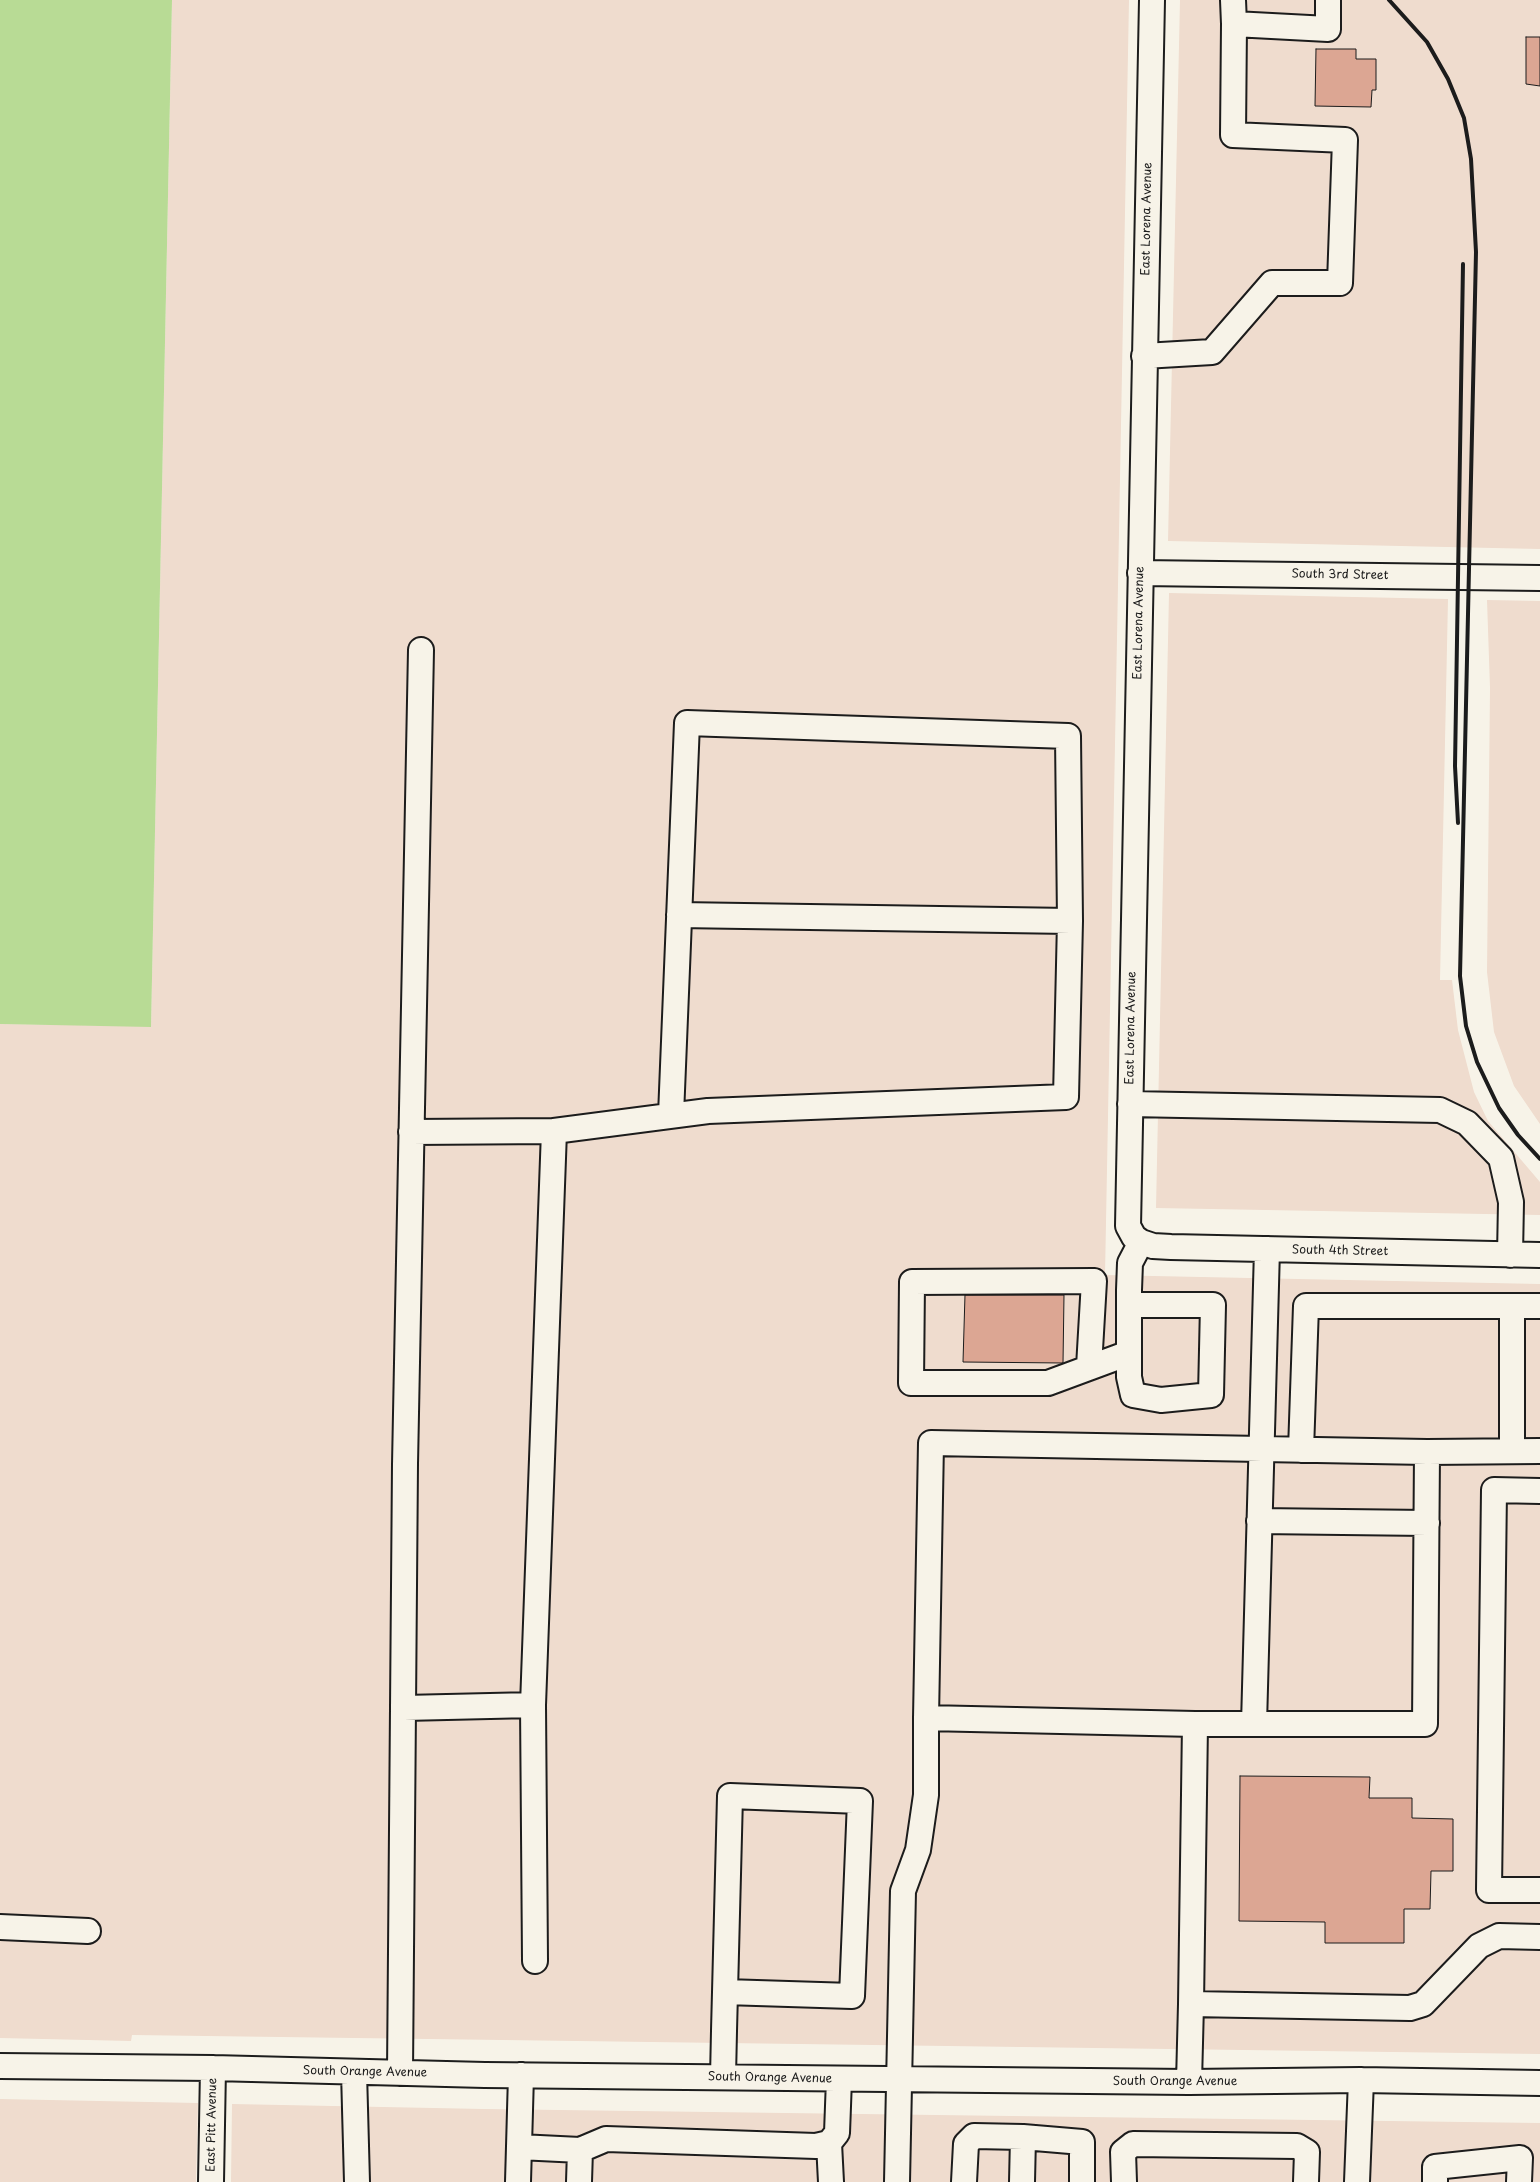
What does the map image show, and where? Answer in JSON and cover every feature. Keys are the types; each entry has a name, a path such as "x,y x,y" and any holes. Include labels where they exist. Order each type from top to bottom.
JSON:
{"street":[{"name":"East Lorena Avenue","path":"1141,1242 1134,1237 1128,1226 1152,0"},
{"path":"1144,356 1212,352 1272,283 1340,283 1345,140 1233,135 1233,0"},
{"path":"1234,24 1328,29 1328,0"},
{"name":"South 3rd Street","path":"1140,572 1540,578"},
{"path":"400,2073 411,1132 421,650"},
{"path":"411,1132 554,1131 708,1111 1066,1097 1070,921 1068,736 687,724 672,1115"},
{"path":"679,914 1070,921"},
{"path":"1130,1104 1440,1110 1467,1123 1501,1158 1512,1202 1510,1255"},
{"path":"535,1961 533,1706 554,1131"},
{"path":"1129,1305 1213,1305 1211,1395 1161,1400 1133,1395 1129,1377 1129,1305 1130,1263 1141,1242"},
{"name":"South 4th Street","path":"1141,1242 1153,1246 1171,1247 1540,1255"},
{"path":"1254,1724 1267,1249"},
{"path":"1089,1367 1094,1281 912,1282 911,1383 1048,1383 1129,1353"},
{"path":"1301,1450 1306,1306 1540,1306"},
{"path":"1512,1306 1512,1451"},
{"path":"897,2182 903,1892 918,1850 924,1804 931,1443 1427,1452 1540,1451"},
{"path":"926,1718 1196,1724 1425,1724 1427,1452"},
{"path":"1540,1491 1494,1490 1489,1890 1540,1890"},
{"path":"1259,1521 1427,1523"},
{"path":"404,1708 533,1706"},
{"path":"1189,2082 1196,1724"},
{"path":"722,2078 730,1796 860,1801 852,1996 725,1992"},
{"path":"0,1927 88,1931"},
{"path":"1191,2004 1410,2008 1423,2004 1479,1946 1499,1936 1540,1937"},
{"name":"South Orange Avenue","path":"0,2066 213,2068 521,2076 1189,2082 1361,2080 1540,2083"},
{"name":"East Pitt Avenue","path":"211,2182 213,2068"},
{"path":"354,2072 357,2182"},
{"path":"518,2182 521,2076"},
{"path":"831,2182 830,2143 836,2133 839,2079"},
{"path":"1357,2182 1361,2080"},
{"path":"964,2182 966,2144 974,2136 1023,2137 1082,2142 1082,2182"},
{"path":"1022,2182 1023,2137"},
{"path":"519,2147 580,2150 606,2139 816,2146 830,2143"},
{"path":"1124,2182 1123,2152 1133,2144 1297,2146 1307,2152 1306,2182"},
{"path":"578,2182 580,2150"},
{"path":"1434,2182 1435,2167 1520,2158 1519,2182"}],"shaded area":[{"path":"172,0 1129,0 1105,1275 1540,1284 1540,2054 132,2035 131,2041 0,2038 0,1024 151,1026"},
{"path":"1180,0 1540,0 1540,549 1168,541"},
{"path":"1169,593 1448,599 1440,980 1452,980 1458,1030 1474,1092 1488,1121 1540,1182 1540,1215 1156,1208"},
{"path":"1487,600 1540,601 1540,1124 1514,1086 1494,1032 1487,972 1490,688"},
{"path":"0,2099 198,2103 196,2182 0,2182"},
{"path":"232,2104 1540,2123 1540,2182 231,2182"}],"green space":[{"path":"0,0 172,0 151,1027 0,1024"}],"building":[{"path":"1526,37 1540,37 1540,86 1526,84"},
{"path":"1316,49 1356,49 1356,59 1376,59 1376,90 1372,90 1371,107 1315,106"},
{"path":"965,1295 1064,1295 1063,1363 963,1362"},
{"path":"1240,1776 1370,1777 1369,1798 1412,1798 1412,1818 1453,1819 1453,1871 1431,1871 1430,1909 1404,1909 1404,1943 1325,1943 1325,1922 1239,1921"}],"railway":[{"path":"1389,0 1427,42 1448,79 1464,118 1471,159 1476,252 1460,976 1466,1026 1477,1062 1499,1108 1518,1135 1540,1159"},
{"path":"1458,823 1455,766 1463,264"}]}
